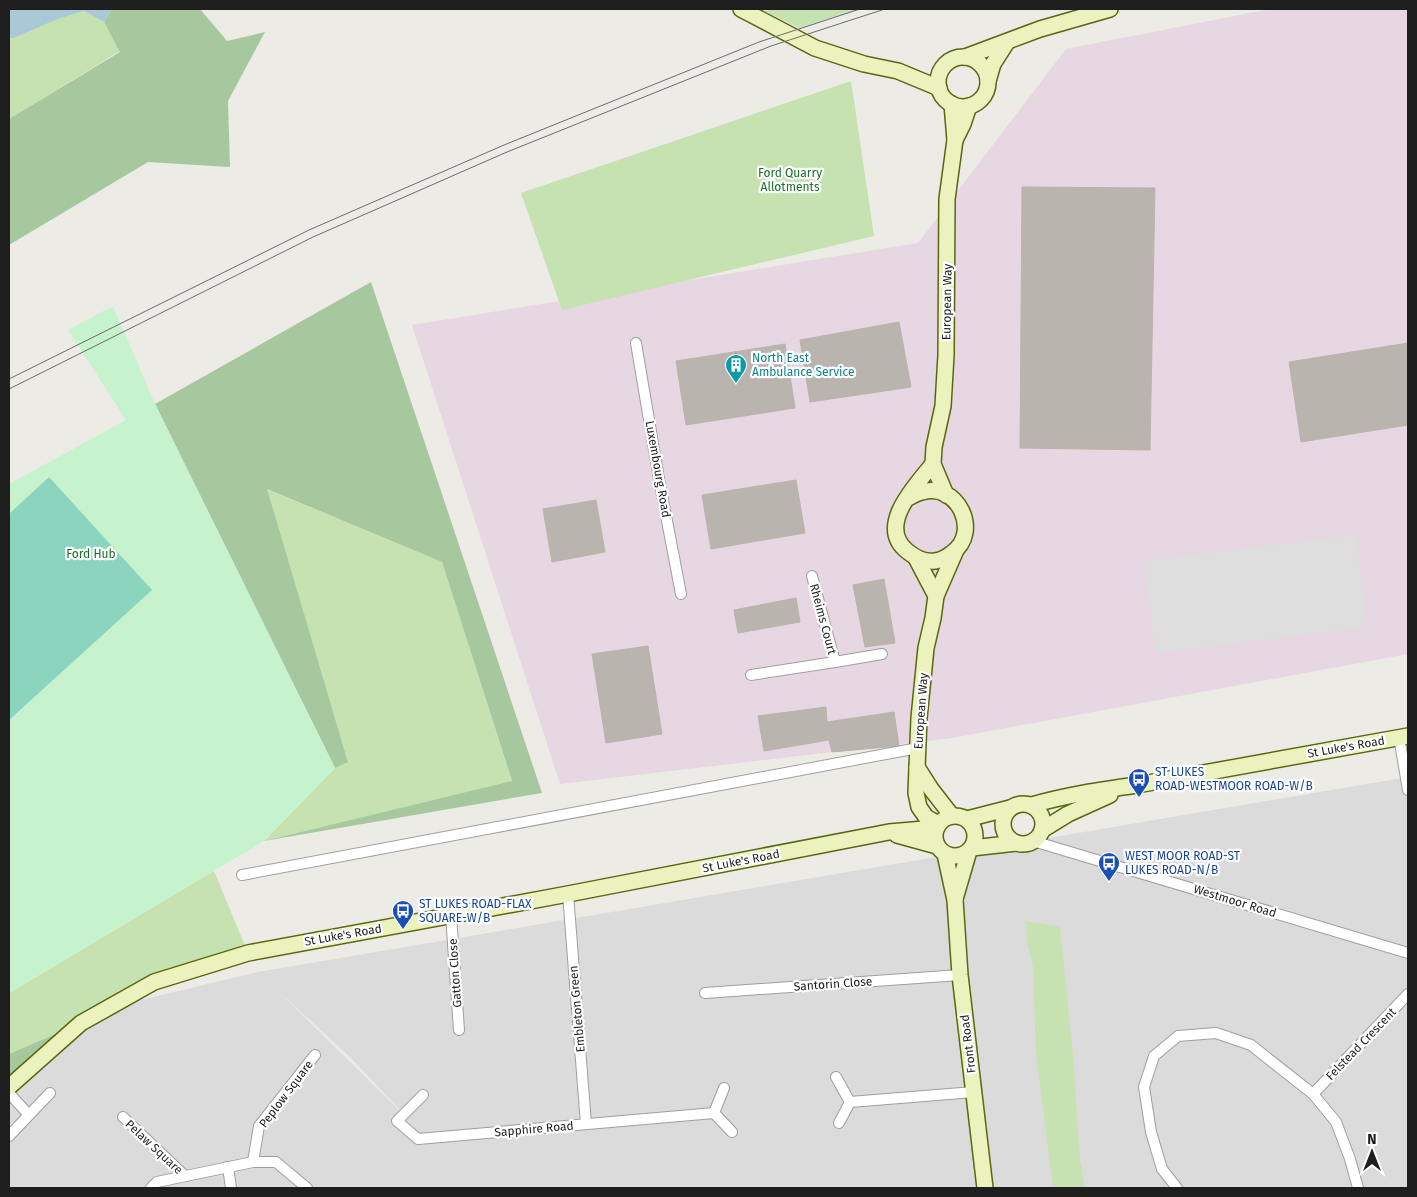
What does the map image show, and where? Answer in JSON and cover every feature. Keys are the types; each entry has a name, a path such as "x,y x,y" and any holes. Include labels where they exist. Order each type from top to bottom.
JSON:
{"main road":[{"path":"741,9 814,48 864,64 898,71 939,88"},
{"path":"1007,42 993,64 986,92 981,100 969,106 960,106 952,104 945,98 939,88 938,78 941,70 952,59 965,57 1040,29 1110,9"},
{"path":"965,57 979,62 984,68 988,81"},
{"path":"898,71 941,70"},
{"path":"952,104 955,140"},
{"path":"955,140 969,106"},
{"name":"European Way","path":"933,464 934,448 943,406 947,318 947,199 955,140"},
{"path":"933,464 946,495"},
{"path":"933,464 901,506 895,520 897,537 902,547 916,558 936,596"},
{"path":"908,498 923,491 941,492 955,500 964,514 966,526 964,538 956,550 944,559 935,561 916,558"},
{"name":"European Way","path":"937,826 926,816 920,807 916,794 918,748 926,648 936,596 956,550"},
{"name":"St Luke's Road","path":"1032,805 1073,795 1403,736"},
{"path":"917,767 931,789 975,831 975,839 955,900"},
{"name":"St Luke's Road","path":"1038,835 1068,814 1099,799 1137,785"},
{"path":"941,850 959,856 970,850 1016,843 1026,844 1038,835 1042,816 1032,805 1016,804 1005,814 1003,826 1006,836 1016,843"},
{"path":"955,900 941,850 934,835 937,826 945,818 1010,808"},
{"name":"St Luke's Road","path":"9,1087 81,1023 154,982 248,953 889,832 937,826"},
{"name":"St Luke's Road","path":"889,832 941,850"},
{"name":"Front Road","path":"955,900 960,975 985,1188"}],"street":[{"name":"Luxembourg Road","path":"636,343 681,594"},
{"name":"Rheims Court","path":"812,576 835,662"},
{"name":"Rheims Court","path":"751,675 882,654"},
{"path":"1403,736 1408,790"},
{"path":"242,875 918,748"},
{"name":"Westmoor Road","path":"1038,835 1408,953"},
{"name":"Embleton Green","path":"568,894 586,1124"},
{"name":"Gatton Close","path":"451,915 459,1030"},
{"name":"Santorin Close","path":"705,993 960,975"},
{"name":"Felstead Crescent","path":"1313,1094 1408,994"},
{"path":"1177,1188 1162,1169 1151,1132 1144,1087 1154,1056 1178,1036 1216,1033 1251,1045 1313,1094 1336,1122 1350,1159 1358,1188"},
{"name":"Peplow Square","path":"253,1162 259,1126 315,1055"},
{"path":"836,1077 850,1102"},
{"path":"724,1088 714,1114 732,1132"},
{"path":"850,1102 974,1092"},
{"path":"9,1093 28,1114"},
{"path":"9,1136 50,1093"},
{"name":"Sapphire Road","path":"423,1095 397,1121 418,1139 714,1114"},
{"path":"839,1123 850,1102"},
{"name":"Pelaw Square","path":"123,1117 185,1176"},
{"path":"151,1188 157,1182 228,1167 253,1162 276,1162 307,1188"},
{"path":"228,1167 231,1188"}],"shaded area":[{"path":"1270,9 1408,9 1408,654 952,738 560,784 412,325 918,243 1066,49"},
{"path":"1356,535 1367,627 1155,653 1144,561"},
{"path":"1408,777 1408,1188 9,1188 9,1100 111,1007 258,972","holes":["277,990 351,1058 410,1121"]}],"green space":[{"path":"112,9 200,9 227,41 265,32 228,101 230,167 148,162 9,245 9,119 120,52 104,22"},
{"path":"761,9 861,9 799,28"},
{"path":"84,11 104,22 120,51 9,119 9,38 14,38 58,19"},
{"name":"Ford Quarry Allotments","path":"851,81 874,236 562,310 521,193"},
{"path":"371,282 542,793 264,841 512,781 442,562 267,489 348,762 335,768 155,404"},
{"name":"Ford Hub","path":"113,306 155,404 335,768 264,841 9,993 9,484 126,420 68,330"},
{"name":"Ford Hub","path":"49,477 152,590 9,720 9,514"},
{"path":"266,489 442,562 512,782 264,841 335,768 348,761"},
{"path":"214,871 248,953 154,982 81,1023 9,1054 9,993"},
{"path":"1026,921 1060,927 1073,1055 1080,1161 1085,1188 1053,1188 1036,1053 1033,966 1027,942"},
{"path":"81,1023 9,1087 9,1054"}],"water":[{"path":"9,9 112,9 104,22 84,11 58,19 14,38 9,38"}],"building":[{"path":"1022,187 1155,188 1150,450 1020,448"},
{"name":"North East Ambulance Service","path":"899,322 911,387 810,402 800,340"},
{"path":"1408,343 1408,425 1301,442 1289,362"},
{"name":"North East Ambulance Service","path":"785,344 795,408 686,425 676,361"},
{"path":"796,480 805,533 711,549 702,495"},
{"path":"596,500 605,552 552,562 543,509"},
{"path":"884,579 895,643 865,647 853,585"},
{"path":"796,598 800,622 738,633 734,610"},
{"path":"648,646 662,734 606,743 592,654"},
{"path":"826,707 827,722 894,712 899,746 832,752 829,740 764,751 758,716"}],"tram line":[{"path":"9,379 309,230 504,145 759,42 860,9"},
{"path":"9,389 313,237 507,152 771,46 885,9"}],"place":[{"name":"North East Ambulance Service","path":"736,384"},
{"name":"ST LUKES ROAD-WESTMOOR ROAD-W/B","path":"1139,798"},
{"name":"WEST MOOR ROAD-ST LUKES ROAD-N/B","path":"1109,882"},
{"name":"ST LUKES ROAD-FLAX SQUARE-W/B","path":"403,930"}]}
